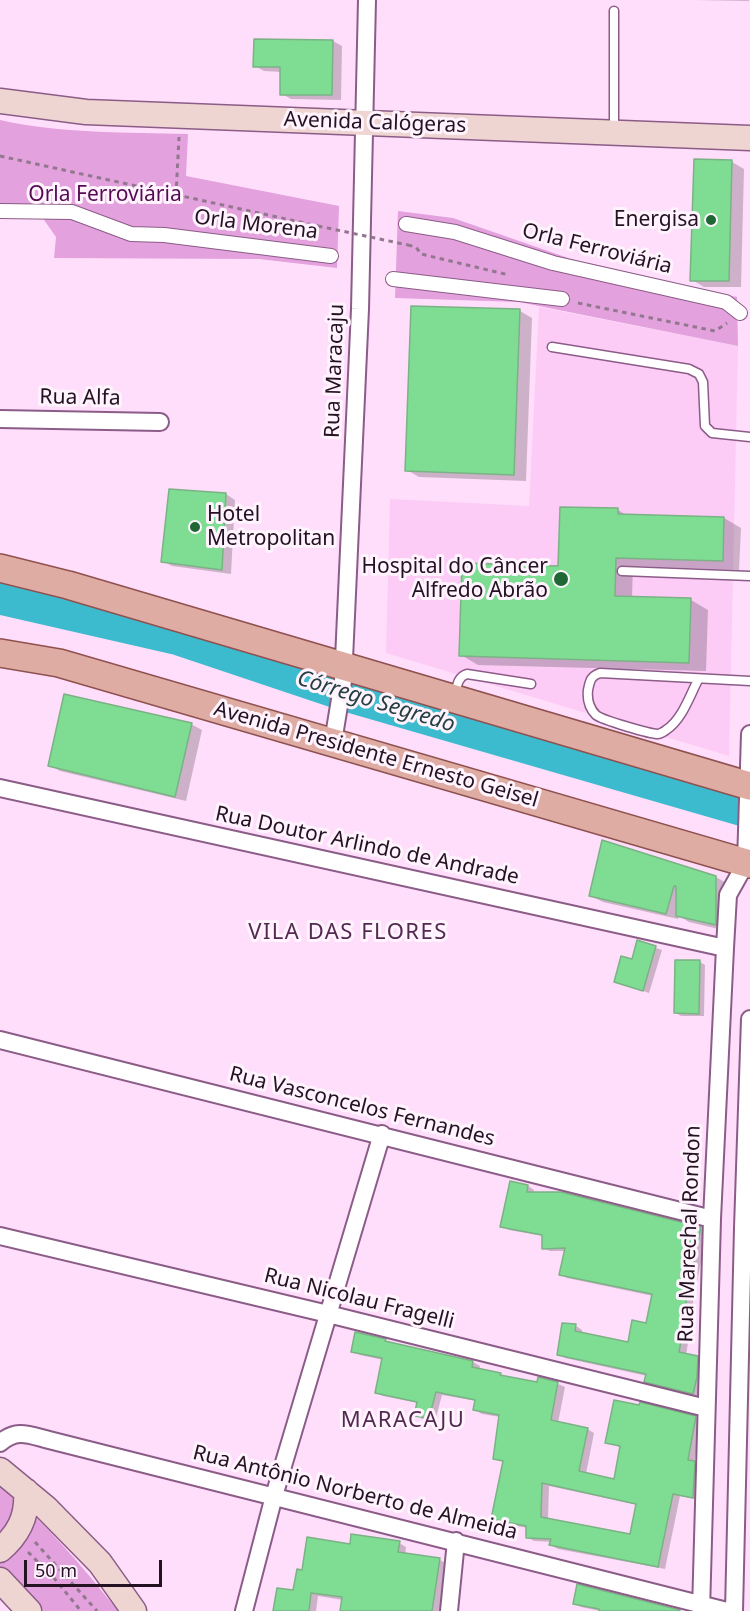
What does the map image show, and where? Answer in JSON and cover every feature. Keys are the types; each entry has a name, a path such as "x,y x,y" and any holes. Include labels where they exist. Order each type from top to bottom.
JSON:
{"main road":[{"name":"Avenida Calógeras","path":"0,101 86,112 750,138"},
{"path":"0,568 68,585 344,673 454,700 750,792"},
{"name":"Avenida Presidente Ernesto Geisel","path":"0,653 59,663 334,735 748,863"},
{"path":"0,1470 46,1508 100,1563 134,1611"},
{"path":"14,1540 27,1503 26,1491"},
{"path":"0,1580 29,1611"}],"street":[{"name":"Rua Maracaju","path":"334,735 344,673 360,309 367,0"},
{"name":"Orla Morena","path":"0,211 72,212 131,234 164,235 331,256"},
{"name":"Orla Ferroviária","path":"406,224 455,232 553,263 726,302 740,313"},
{"path":"393,279 562,299"},
{"name":"Rua Alfa","path":"0,419 160,422"},
{"name":"Rua Marechal Rondon","path":"701,1608 712,1219 725,948 728,895 748,863 750,734"},
{"name":"Rua Doutor Arlindo de Andrade","path":"0,788 725,948"},
{"path":"734,1611 750,1019"},
{"name":"Rua Vasconcelos Fernandes","path":"0,1040 382,1134 712,1219"},
{"path":"244,1611 274,1496 382,1134"},
{"name":"Rua Nicolau Fragelli","path":"0,1236 328,1314 706,1408"},
{"name":"Rua Antônio Norberto de Almeida","path":"0,1443 9,1435 18,1433 456,1541 701,1608 727,1611"},
{"path":"449,1611 456,1541"}],"lane":[{"path":"614,11 614,133"},
{"path":"552,347 689,369 699,374 703,382 705,426 708,430 712,433 750,437"},
{"path":"622,571 750,576"},
{"path":"698,680 676,721 659,734 598,716 590,706 587,697 590,680 594,675 600,673 750,681"},
{"path":"454,700 459,679 467,674 531,684"}],"path":[{"path":"176,195 180,115"},
{"path":"0,156 408,245"},
{"path":"14,1540 54,1578 81,1611"},
{"path":"14,1540 54,1561 97,1611"}],"shaded area":[{"name":"Hospital do Câncer Alfredo Abrão","path":"539,307 738,346 729,756 386,653 390,499 529,506"}],"green space":[{"name":"Orla Ferroviária","path":"0,120 70,130 188,134 186,176 339,206 337,268 259,259 54,258 56,237 42,217 0,215"},
{"path":"398,211 453,218 571,259 737,297 738,346 519,302 395,298"},
{"path":"0,1485 62,1545 118,1611 40,1611 0,1568"}],"building":[{"path":"254,39 333,40 332,95 280,95 280,67 253,67"},
{"name":"Energisa","path":"694,159 732,160 729,281 690,281"},
{"path":"411,306 520,309 514,475 405,471"},
{"name":"Hotel Metropolitan","path":"169,489 226,493 222,570 161,562"},
{"path":"560,507 618,508 618,514 724,517 723,561 616,558 615,596 691,598 689,663 459,656 462,563 558,566"},
{"path":"64,694 192,723 175,797 48,766"},
{"path":"602,840 716,876 716,925 676,916 676,886 674,886 666,914 589,896"},
{"path":"637,940 656,946 643,991 614,982 621,956 632,959"},
{"path":"675,960 700,960 699,1014 674,1013"},
{"path":"510,1181 528,1185 527,1192 561,1192 701,1227 685,1307 687,1308 679,1352 698,1356 693,1394 644,1382 646,1374 557,1355 562,1323 576,1324 575,1331 628,1342 632,1320 646,1323 652,1294 559,1275 565,1248 542,1249 542,1235 500,1227"},
{"path":"355,1332 473,1361 472,1367 501,1373 500,1375 537,1382 538,1377 558,1382 551,1420 588,1428 579,1471 614,1479 620,1446 605,1443 614,1400 639,1405 640,1402 696,1416 688,1460 695,1461 693,1498 673,1494 658,1567 549,1545 551,1539 526,1538 526,1526 491,1519 503,1461 493,1459 499,1415 473,1410 475,1400 436,1392 429,1418 414,1416 417,1402 375,1393 382,1358 351,1352","holes":["542,1483 636,1504 630,1534 541,1517"]},
{"path":"351,1534 400,1541 398,1552 440,1558 432,1611 340,1611 342,1597 311,1593 309,1611 273,1611 277,1588 293,1590 297,1569 302,1570 307,1537 350,1544"},
{"path":"577,1584 680,1611 599,1611 599,1609 573,1604"}],"waterway":[{"name":"Córrego Segredo","path":"0,598 179,639 349,696 750,812"}],"place":[{"name":"Energisa","path":"711,220"},
{"name":"Hotel Metropolitan","path":"195,527"},
{"name":"Hospital do Câncer Alfredo Abrão","path":"561,579"}],"district":[{"name":"VILA DAS FLORES","path":"348,933"},
{"name":"MARACAJU","path":"403,1421"}]}
